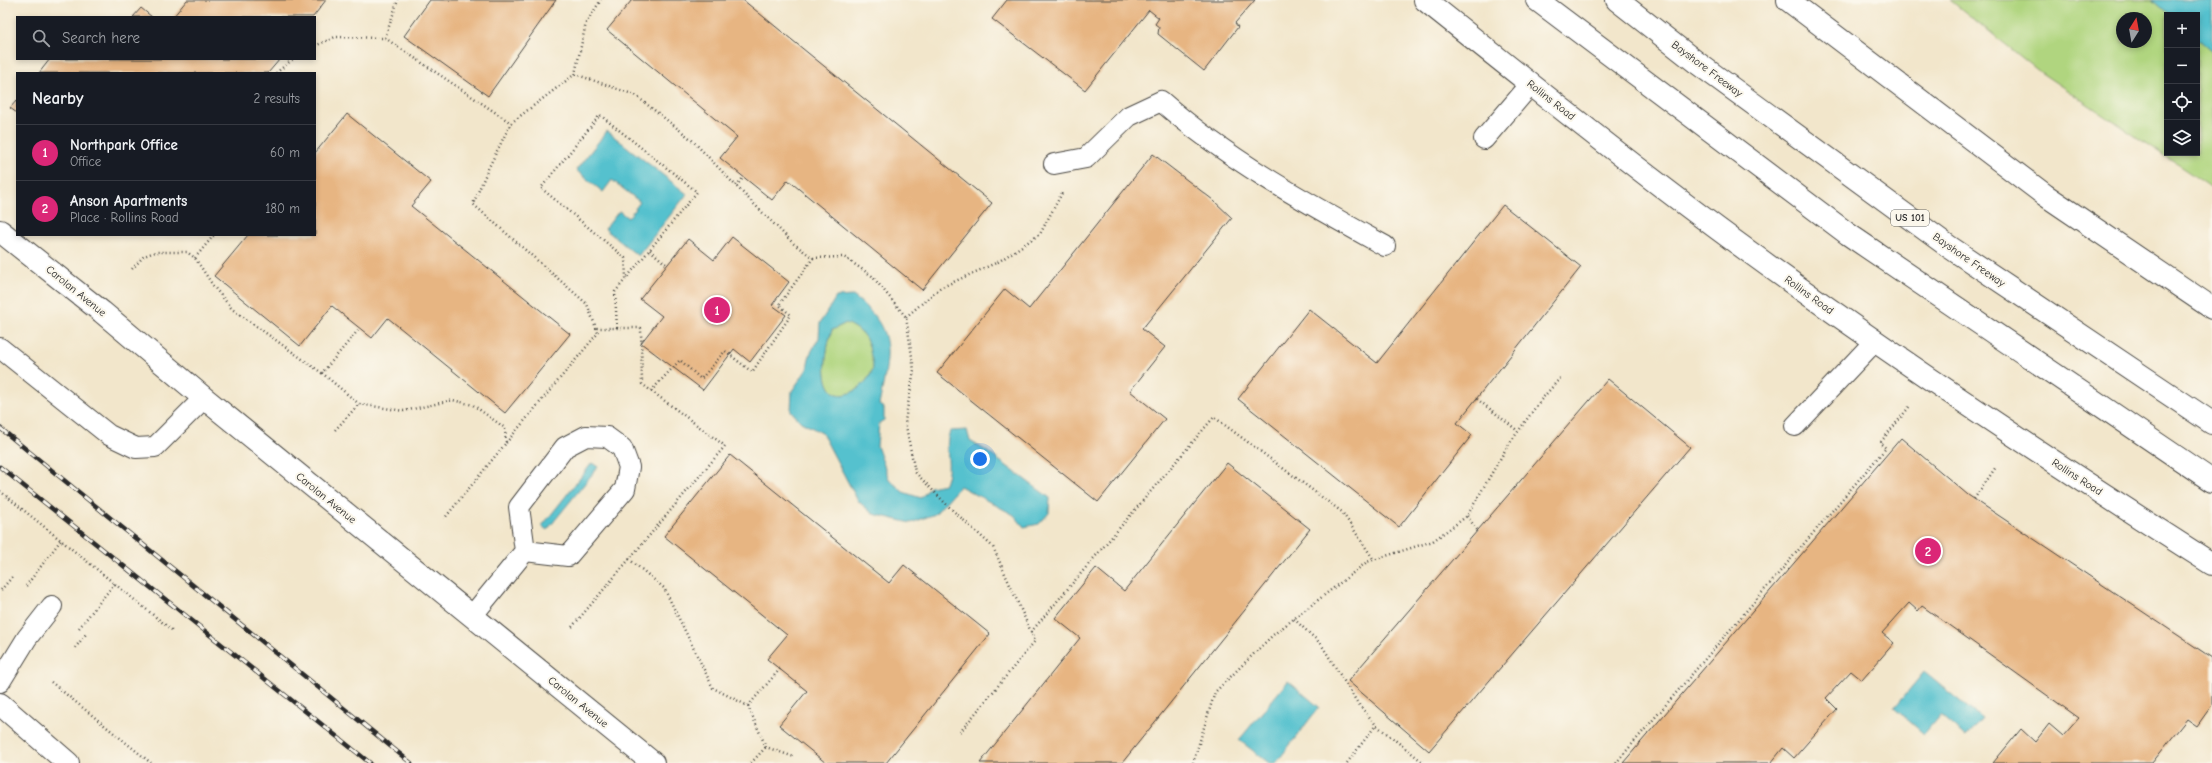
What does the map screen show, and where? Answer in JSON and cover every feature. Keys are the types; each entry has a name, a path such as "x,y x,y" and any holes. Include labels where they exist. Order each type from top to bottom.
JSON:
{"main road":[{"name":"Rollins Road","path":"1425,0 1746,250 1874,342 2079,479 2212,564"},
{"path":"1537,0 1848,234 2212,481"},
{"name":"Bayshore Freeway","path":"1617,0 1702,67 1948,246 2212,423"},
{"path":"1788,0 2045,195 2212,308"},
{"name":"Carolan Avenue","path":"0,231 102,312 204,398 653,763"},
{"path":"0,704 68,763"}],"lane":[{"path":"1484,139 1531,84"},
{"path":"1054,164 1086,158 1130,116 1161,101 1187,124 1289,193 1385,246"},
{"path":"1795,426 1874,342"},
{"path":"0,348 109,435 136,448 155,447 204,398"},
{"path":"472,616 525,551 520,507 565,447 586,436 607,437 622,448 629,467 625,489 568,556 525,551"},
{"path":"0,682 26,638 52,606"}],"path":[{"path":"386,38 398,0"},
{"path":"444,519 598,333 587,304 473,204 488,169 511,123 575,74 586,23 600,0"},
{"path":"316,46 335,37 386,38 511,123"},
{"path":"277,72 292,60"},
{"path":"575,74 635,95 691,139 794,244 813,258 844,257 872,276 906,316 914,370 905,421 915,472 947,505 993,547 1035,641 960,732"},
{"path":"617,328 615,292 697,192 600,115 541,188 625,258 626,278"},
{"path":"906,316 940,288 998,262 1040,234 1071,177 1054,164"},
{"path":"736,186 744,177"},
{"path":"195,258 213,236"},
{"path":"650,250 667,265"},
{"path":"132,269 144,256 155,252 187,252 195,258 214,287 232,309 322,373 359,404 404,411 453,400 473,405 505,428 506,443"},
{"path":"651,391 680,360 702,378 725,351 752,372 791,315 779,305 813,258"},
{"path":"322,373 360,328"},
{"path":"1193,763 1215,692 1273,636 1367,562 1433,541 1467,516 1518,431 1540,401 1562,376"},
{"path":"1477,399 1518,431"},
{"path":"335,430 359,404"},
{"path":"1616,763 1886,448 1880,443 1910,406"},
{"path":"1031,632 1214,417 1342,512 1374,560"},
{"path":"1974,499 1996,467"},
{"path":"0,491 173,631"},
{"path":"1467,516 1478,531"},
{"path":"26,586 61,540"},
{"path":"629,559 664,588 713,688 748,706 766,747 794,757"},
{"path":"1,590 13,576"},
{"path":"79,628 115,583"},
{"path":"1294,619 1321,644 1357,702 1376,725 1424,763"},
{"path":"75,648 86,634"},
{"path":"748,706 780,669"},
{"path":"51,682 151,763"},
{"path":"1347,763 1376,725"},
{"path":"751,763 766,747"}],"green space":[{"path":"1950,0 2153,0 2167,12 2164,12 2164,156 2040,72"},
{"path":"2200,41 2212,51 2212,188 2165,156 2200,156"},
{"path":"846,323 859,330 865,337 869,346 873,366 869,377 859,388 853,392 841,395 835,393 830,388 827,381 826,363 828,344 832,330"}],"water":[{"path":"2153,0 2212,0 2212,51 2200,41 2200,12 2167,12"},
{"path":"607,131 687,194 638,256 605,229 619,211 628,218 640,202 612,180 603,192 576,170"},
{"path":"853,296 867,308 877,320 884,332 887,344 887,358 879,405 884,408 884,420 879,423 877,446 889,479 903,492 921,498 930,487 945,484 948,470 947,444 950,431 967,430 970,441 985,450 1050,498 1049,513 1039,524 1024,527 1014,515 960,486 935,514 911,523 873,514 858,501 822,433 801,422 791,411 792,391 807,369 810,354 819,338 820,323 836,297","holes":["846,323 859,330 865,337 869,346 873,367 869,378 859,388 853,392 841,395 835,393 830,388 827,381 826,363 828,344 832,330"]},
{"path":"592,463 598,467 547,530 542,526"},
{"path":"1924,672 1982,719 1966,737 1940,715 1924,734 1894,708"},
{"path":"1288,681 1319,707 1276,763 1269,763 1239,740"}],"building":[{"path":"187,0 326,0 314,16 174,16"},
{"path":"430,0 556,0 488,96 404,36"},
{"path":"632,0 743,0 992,203 922,290 788,180 772,200 720,158 737,137 607,30"},
{"path":"1007,0 1255,0 1235,23 1238,27 1204,71 1158,34 1159,27 1155,24 1159,18 1149,10 1085,90 992,19"},
{"path":"141,8 151,16 134,16"},
{"path":"49,60 279,60 269,72 40,72"},
{"path":"16,101 16,112 10,108"},
{"path":"347,114 431,182 411,206 570,334 505,413 388,318 372,338 332,306 300,346 214,276 247,236 316,236 316,152"},
{"path":"1153,154 1213,200 1232,218 1142,329 1165,347 1130,391 1165,419 1098,502 937,373 1005,289 1029,309"},
{"path":"1503,205 1581,267 1457,423 1472,435 1399,527 1238,399 1309,309 1377,363"},
{"path":"732,237 789,282 772,305 786,315 750,362 734,349 703,390 641,343 662,316 640,299 688,239 714,260"},
{"path":"1608,379 1690,447 1429,751 1348,681"},
{"path":"1901,438 1968,495 2212,658 2212,705 2197,726 2187,719 2152,763 1993,763 2021,729 2035,742 2049,724 2063,736 2079,718 1922,606 1918,611 1909,603 1882,633 1894,643 1862,680 1851,671 1826,698 1837,709 1794,758 1783,748 1771,763 1623,763"},
{"path":"730,455 889,583 904,565 990,634 886,763 826,763 779,725 807,691 767,659 787,635 664,536"},
{"path":"1227,463 1310,529 1122,763 980,763 1080,638 1055,618 1096,568 1124,591"}],"railway":[{"path":"0,428 411,763"},
{"path":"0,467 370,763"}],"place":[{"name":"Northpark Office","path":"717,310"},
{"name":"Anson Apartments","path":"1928,551"}]}
